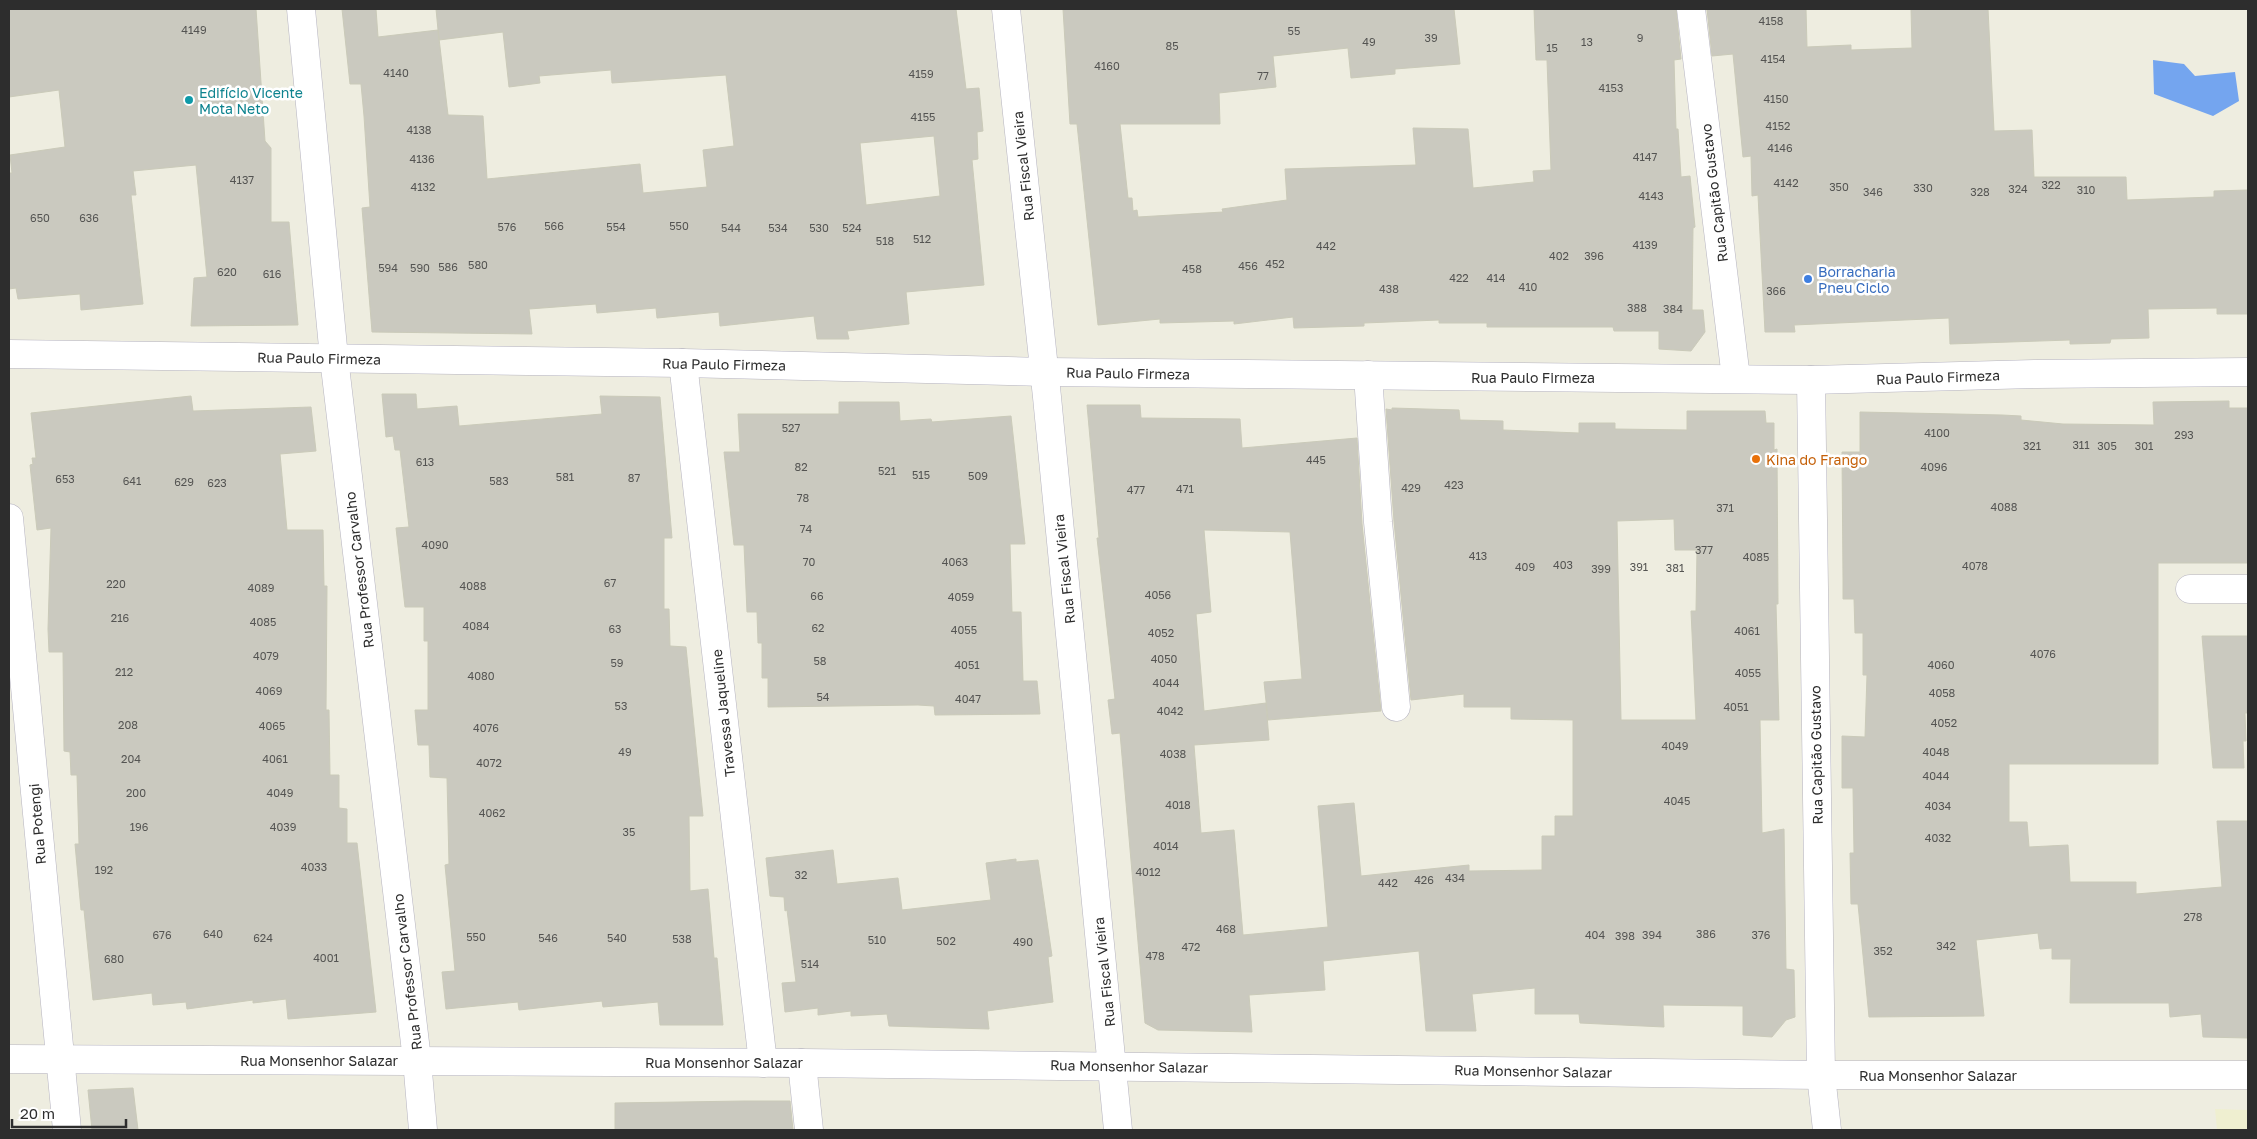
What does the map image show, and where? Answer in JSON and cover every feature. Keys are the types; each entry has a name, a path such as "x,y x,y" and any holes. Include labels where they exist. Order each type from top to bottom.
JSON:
{"street":[{"name":"Rua Professor Carvalho","path":"301,9 334,358 417,1060 423,1130"},
{"name":"Rua Fiscal Vieira","path":"1006,9 1045,372 1118,1130"},
{"name":"Rua Capitão Gustavo","path":"1691,9 1736,378"},
{"name":"Rua Paulo Firmeza","path":"9,354 683,363 1045,372 1811,380 2036,374 2248,372"},
{"name":"Travessa Jaqueline","path":"683,363 763,1063"},
{"path":"1368,375 1378,522 1396,707"},
{"name":"Rua Capitão Gustavo","path":"1811,380 1821,1075 1827,1130"},
{"name":"Rua Potengi","path":"9,518 67,1130"},
{"path":"2190,589 2248,589"},
{"name":"Rua Monsenhor Salazar","path":"9,1059 802,1063 1821,1075 2248,1075"},
{"path":"802,1063 810,1130"}],"shaded area":[{"path":"2215,1109 2248,1110 2248,1130 2217,1130"}],"water":[{"path":"2153,60 2184,64 2195,76 2235,72 2239,101 2213,116 2154,94"}],"building":[{"path":"9,9 256,9 265,141 271,148 271,222 289,222 298,325 191,326 194,278 207,277 196,165 133,171 136,195 131,195 143,304 81,310 80,294 18,299 16,288 9,289 9,173 12,173 10,155 65,147 59,90 9,97"},
{"path":"342,9 376,9 378,37 438,30 436,9 956,9 966,89 979,88 983,131 977,132 978,159 972,160 984,285 906,292 909,324 847,331 849,339 817,339 814,316 720,326 719,312 657,318 656,308 597,313 596,304 529,309 532,334 372,332 362,208 370,207 361,84 350,84","holes":["503,32 509,87 540,83 539,76 611,70 612,83 726,75 734,146 703,150 707,187 643,193 640,164 487,179 483,116 448,115 439,40","934,136 940,196 866,205 860,143"]},
{"path":"1063,9 1454,9 1460,64 1395,69 1395,74 1351,78 1348,48 1273,56 1276,87 1219,93 1220,124 1120,124 1128,198 1132,198 1133,211 1137,210 1138,217 1223,212 1222,209 1287,200 1285,169 1416,165 1413,128 1468,129 1473,188 1534,182 1533,171 1551,170 1547,60 1536,60 1534,9 1676,9 1681,59 1674,60 1676,129 1678,129 1681,177 1690,176 1695,227 1693,228 1692,310 1703,310 1705,332 1691,351 1659,349 1659,331 1614,331 1613,327 1487,327 1487,323 1439,323 1439,320 1364,323 1364,326 1294,328 1293,317 1234,324 1234,321 1160,323 1160,319 1098,325 1077,124 1070,124"},
{"path":"1707,9 1806,9 1807,47 1851,45 1851,50 1912,48 1911,9 1988,9 1994,131 2032,130 2034,177 2126,177 2127,200 2214,197 2214,191 2248,190 2248,314 2217,314 2217,308 2148,309 2149,338 2111,339 2110,343 2070,344 2070,340 1950,344 1949,318 1794,325 1795,332 1765,332 1758,195 1752,196 1751,156 1743,157 1733,54 1712,56"},
{"path":"382,394 416,394 417,409 457,406 459,426 602,414 600,396 660,397 672,538 664,538 664,609 669,609 670,646 686,647 703,816 689,816 690,891 708,889 714,958 717,958 723,1025 660,1025 658,1002 603,1007 602,1001 519,1010 518,1002 446,1009 442,972 455,971 445,865 449,864 447,778 430,777 429,745 418,745 415,710 428,710 428,641 424,641 424,607 405,607 396,528 409,527 400,450 395,450 393,436 386,437"},
{"path":"191,396 193,411 311,407 316,451 280,454 287,530 323,530 324,586 327,586 326,710 329,710 330,775 339,775 339,808 347,809 347,843 357,843 376,1012 288,1019 286,999 253,1003 253,1000 187,1009 186,1002 153,1005 152,993 93,1000 84,910 81,910 75,844 79,844 77,775 71,775 70,752 64,751 63,652 49,652 51,528 37,530 30,465 33,464 32,458 36,458 31,413"},
{"path":"2229,401 2229,408 2248,408 2248,563 2158,563 2158,764 2009,764 2009,822 2027,822 2029,847 2068,845 2070,882 2136,882 2136,894 2222,887 2217,821 2248,821 2248,1038 2203,1037 2201,1014 2170,1017 2169,1003 2070,1003 2071,959 2052,959 2052,948 2040,949 2038,933 1976,940 1984,1016 1869,1017 1858,904 1851,904 1850,853 1854,853 1853,788 1842,788 1842,736 1865,737 1867,675 1863,675 1863,633 1855,633 1854,599 1843,599 1842,452 1860,452 1860,412 2002,415 2021,416 2021,420 2063,424 2154,425 2153,402"},
{"path":"839,402 899,402 900,421 931,419 932,422 1011,416 1025,544 1010,544 1012,612 1021,612 1023,681 1037,681 1040,714 935,715 934,706 918,705 768,707 768,678 762,678 762,643 758,643 757,612 747,612 744,545 734,545 724,452 740,452 738,414 839,414"},
{"path":"1087,405 1140,405 1141,418 1240,419 1242,448 1357,438 1362,524 1381,711 1268,720 1264,682 1302,679 1290,532 1204,530 1211,612 1196,614 1204,711 1266,703 1269,740 1194,745 1201,833 1234,830 1243,935 1328,927 1318,806 1354,803 1361,876 1469,865 1469,871 1542,870 1542,836 1555,836 1555,816 1573,816 1573,720 1511,719 1511,707 1464,707 1464,694 1411,700 1394,521 1386,409 1459,410 1460,420 1503,421 1503,430 1579,433 1579,423 1615,423 1615,429 1687,430 1687,411 1765,411 1766,423 1774,423 1774,450 1777,449 1778,604 1776,604 1779,720 1760,720 1762,833 1784,829 1786,969 1794,970 1795,1017 1786,1020 1772,1037 1743,1035 1743,1006 1663,1005 1664,1027 1580,1023 1579,1014 1535,1014 1535,988 1472,994 1476,1031 1426,1031 1419,951 1323,961 1325,990 1249,995 1252,1032 1158,1030 1145,1023 1120,733 1112,734 1108,700 1115,699 1097,538 1099,538","holes":["1674,519 1675,550 1697,550 1696,611 1691,611 1696,720 1621,720 1617,521"]},
{"path":"2202,636 2248,636 2248,713 2245,713 2246,741 2243,741 2244,768 2213,768"},
{"path":"833,850 837,884 898,878 902,910 991,900 986,863 1016,859 1016,862 1038,860 1052,956 1048,957 1053,1002 987,1011 989,1029 889,1026 887,1014 851,1016 851,1011 818,1015 818,1008 785,1012 782,983 796,982 784,897 770,896 766,858"},
{"path":"133,1088 138,1130 92,1130 88,1090"},
{"path":"790,1101 793,1130 615,1130 615,1103"}],"place":[{"name":"Edifício Vicente Mota Neto","path":"189,100"},
{"name":"Borracharia Pneu Ciclo","path":"1808,279"},
{"name":"Kina do Frango","path":"1756,459"}]}
